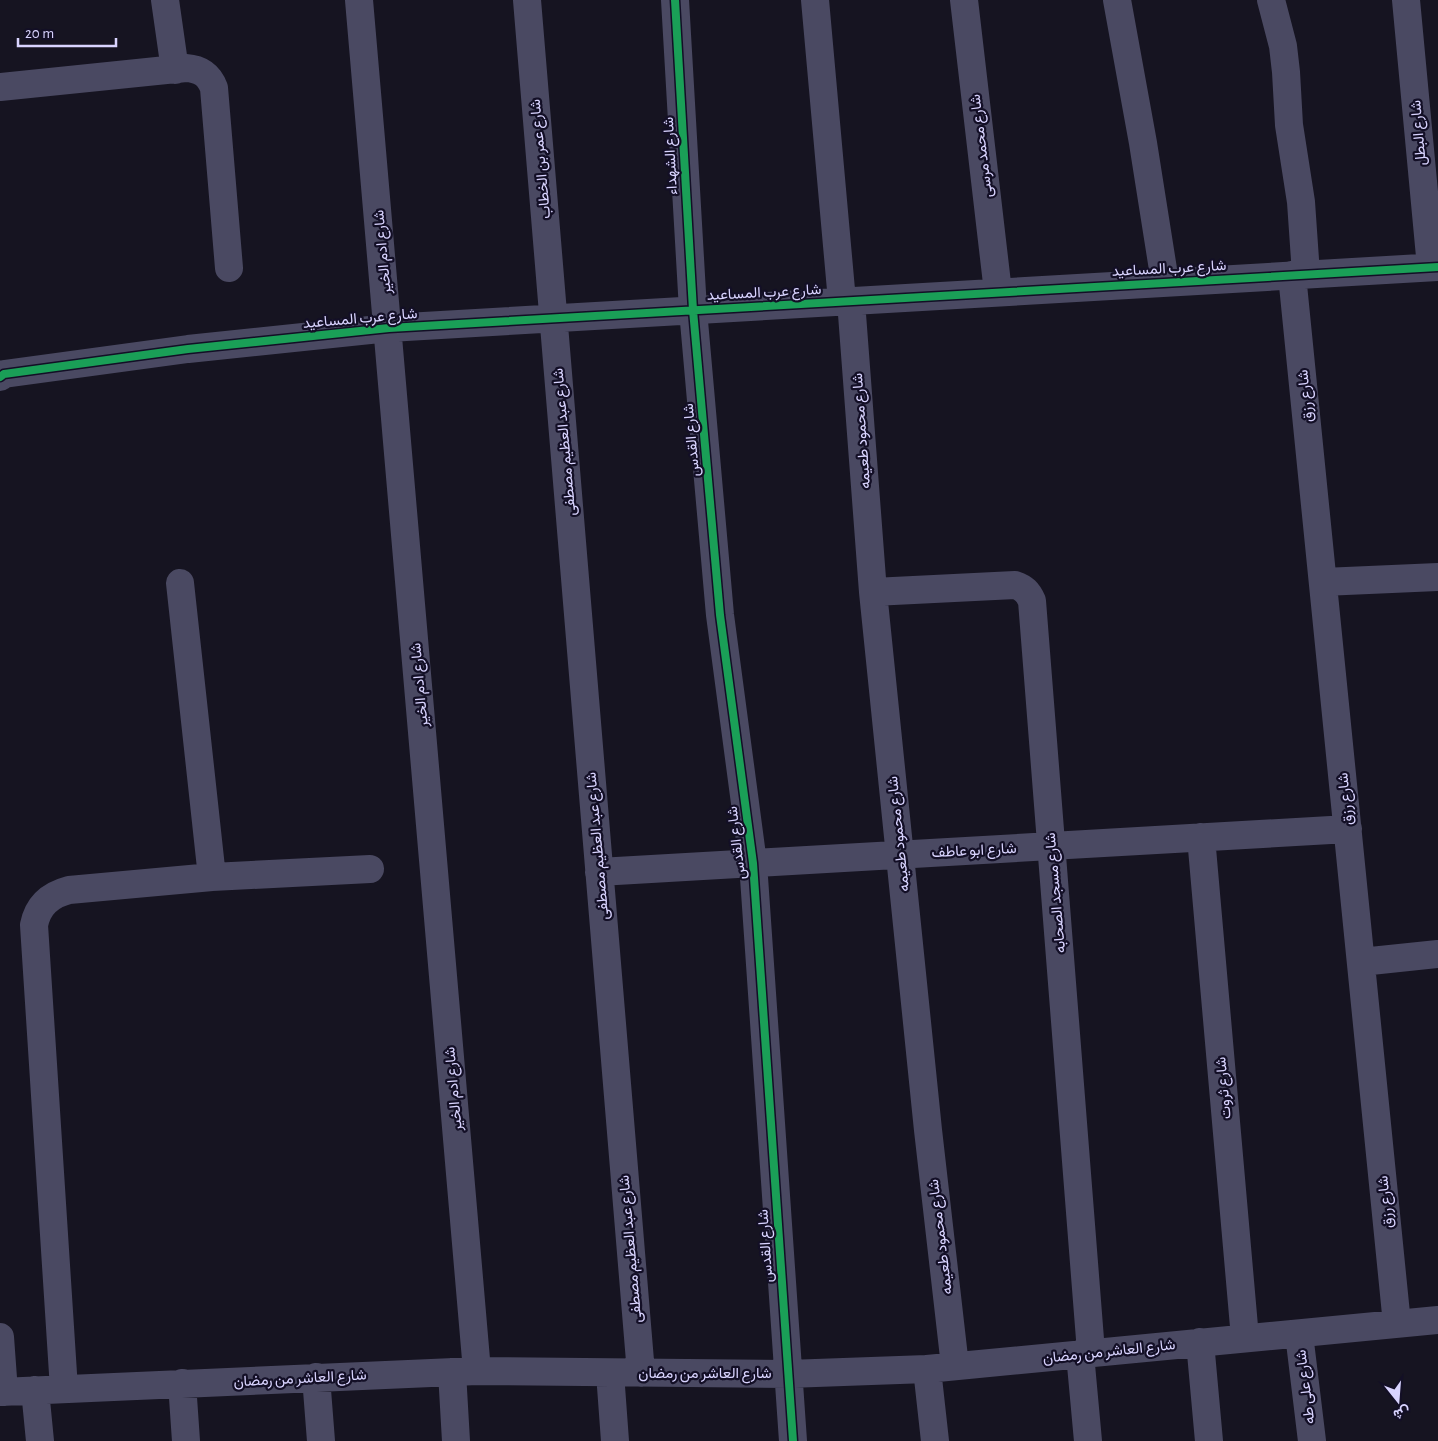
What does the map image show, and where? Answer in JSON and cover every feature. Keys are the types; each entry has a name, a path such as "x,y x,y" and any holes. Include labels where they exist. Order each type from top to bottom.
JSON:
{"street":[{"path":"164,0 175,70"},
{"name":"شارع ادم الخير","path":"359,0 389,328 465,1371 456,1441"},
{"name":"شارع عمر بن الخطاب","path":"527,0 554,318"},
{"name":"شارع الشهداء","path":"675,0 693,310"},
{"name":"شارع محمود طعيمه","path":"815,0 847,301 873,592 955,1366"},
{"name":"شارع محمد مرسى","path":"964,0 998,292"},
{"path":"1117,0 1143,143 1165,282"},
{"name":"شارع رزق","path":"1271,0 1283,46 1289,125 1301,202 1299,274 1323,582 1397,1324"},
{"name":"شارع البطل","path":"1406,0 1434,267"},
{"path":"0,87 175,70 196,69 204,73 211,80 214,88 229,268"},
{"name":"شارع عرب المساعيد","path":"1,375 197,348 389,328 1434,267"},
{"name":"شارع القدس","path":"693,310 720,615 753,863 793,1441"},
{"name":"شارع عبد العظيم مصطفى","path":"554,318 641,1373"},
{"path":"1323,582 1438,577"},
{"path":"180,583 212,877"},
{"name":"شارع مسجد الصحابه","path":"873,592 1015,584 1029,593 1032,601 1086,1353 1088,1441"},
{"name":"شارع ابو عاطف","path":"599,872 1348,829"},
{"name":"شارع ثروت","path":"1200,837 1245,1338"},
{"path":"64,1389 34,925 36,914 50,898 69,890 212,877 370,869"},
{"path":"1361,962 1438,954"},
{"name":"شارع العاشر من رمضان","path":"2,1392 465,1371 788,1374 927,1369 1438,1320"},
{"name":"شارع على طه","path":"1299,1334 1312,1441"},
{"path":"0,1337 2,1392"},
{"path":"1200,1342 1209,1441"},
{"path":"927,1369 935,1441"},
{"path":"610,1373 615,1441"},
{"path":"316,1377 321,1441"},
{"path":"182,1384 186,1441"},
{"path":"35,1390 40,1441"}],"cycle path":[{"path":"675,0 693,310 720,615 753,863 793,1441"},
{"path":"0,377 4,374 188,349 389,328 1438,267"}]}
